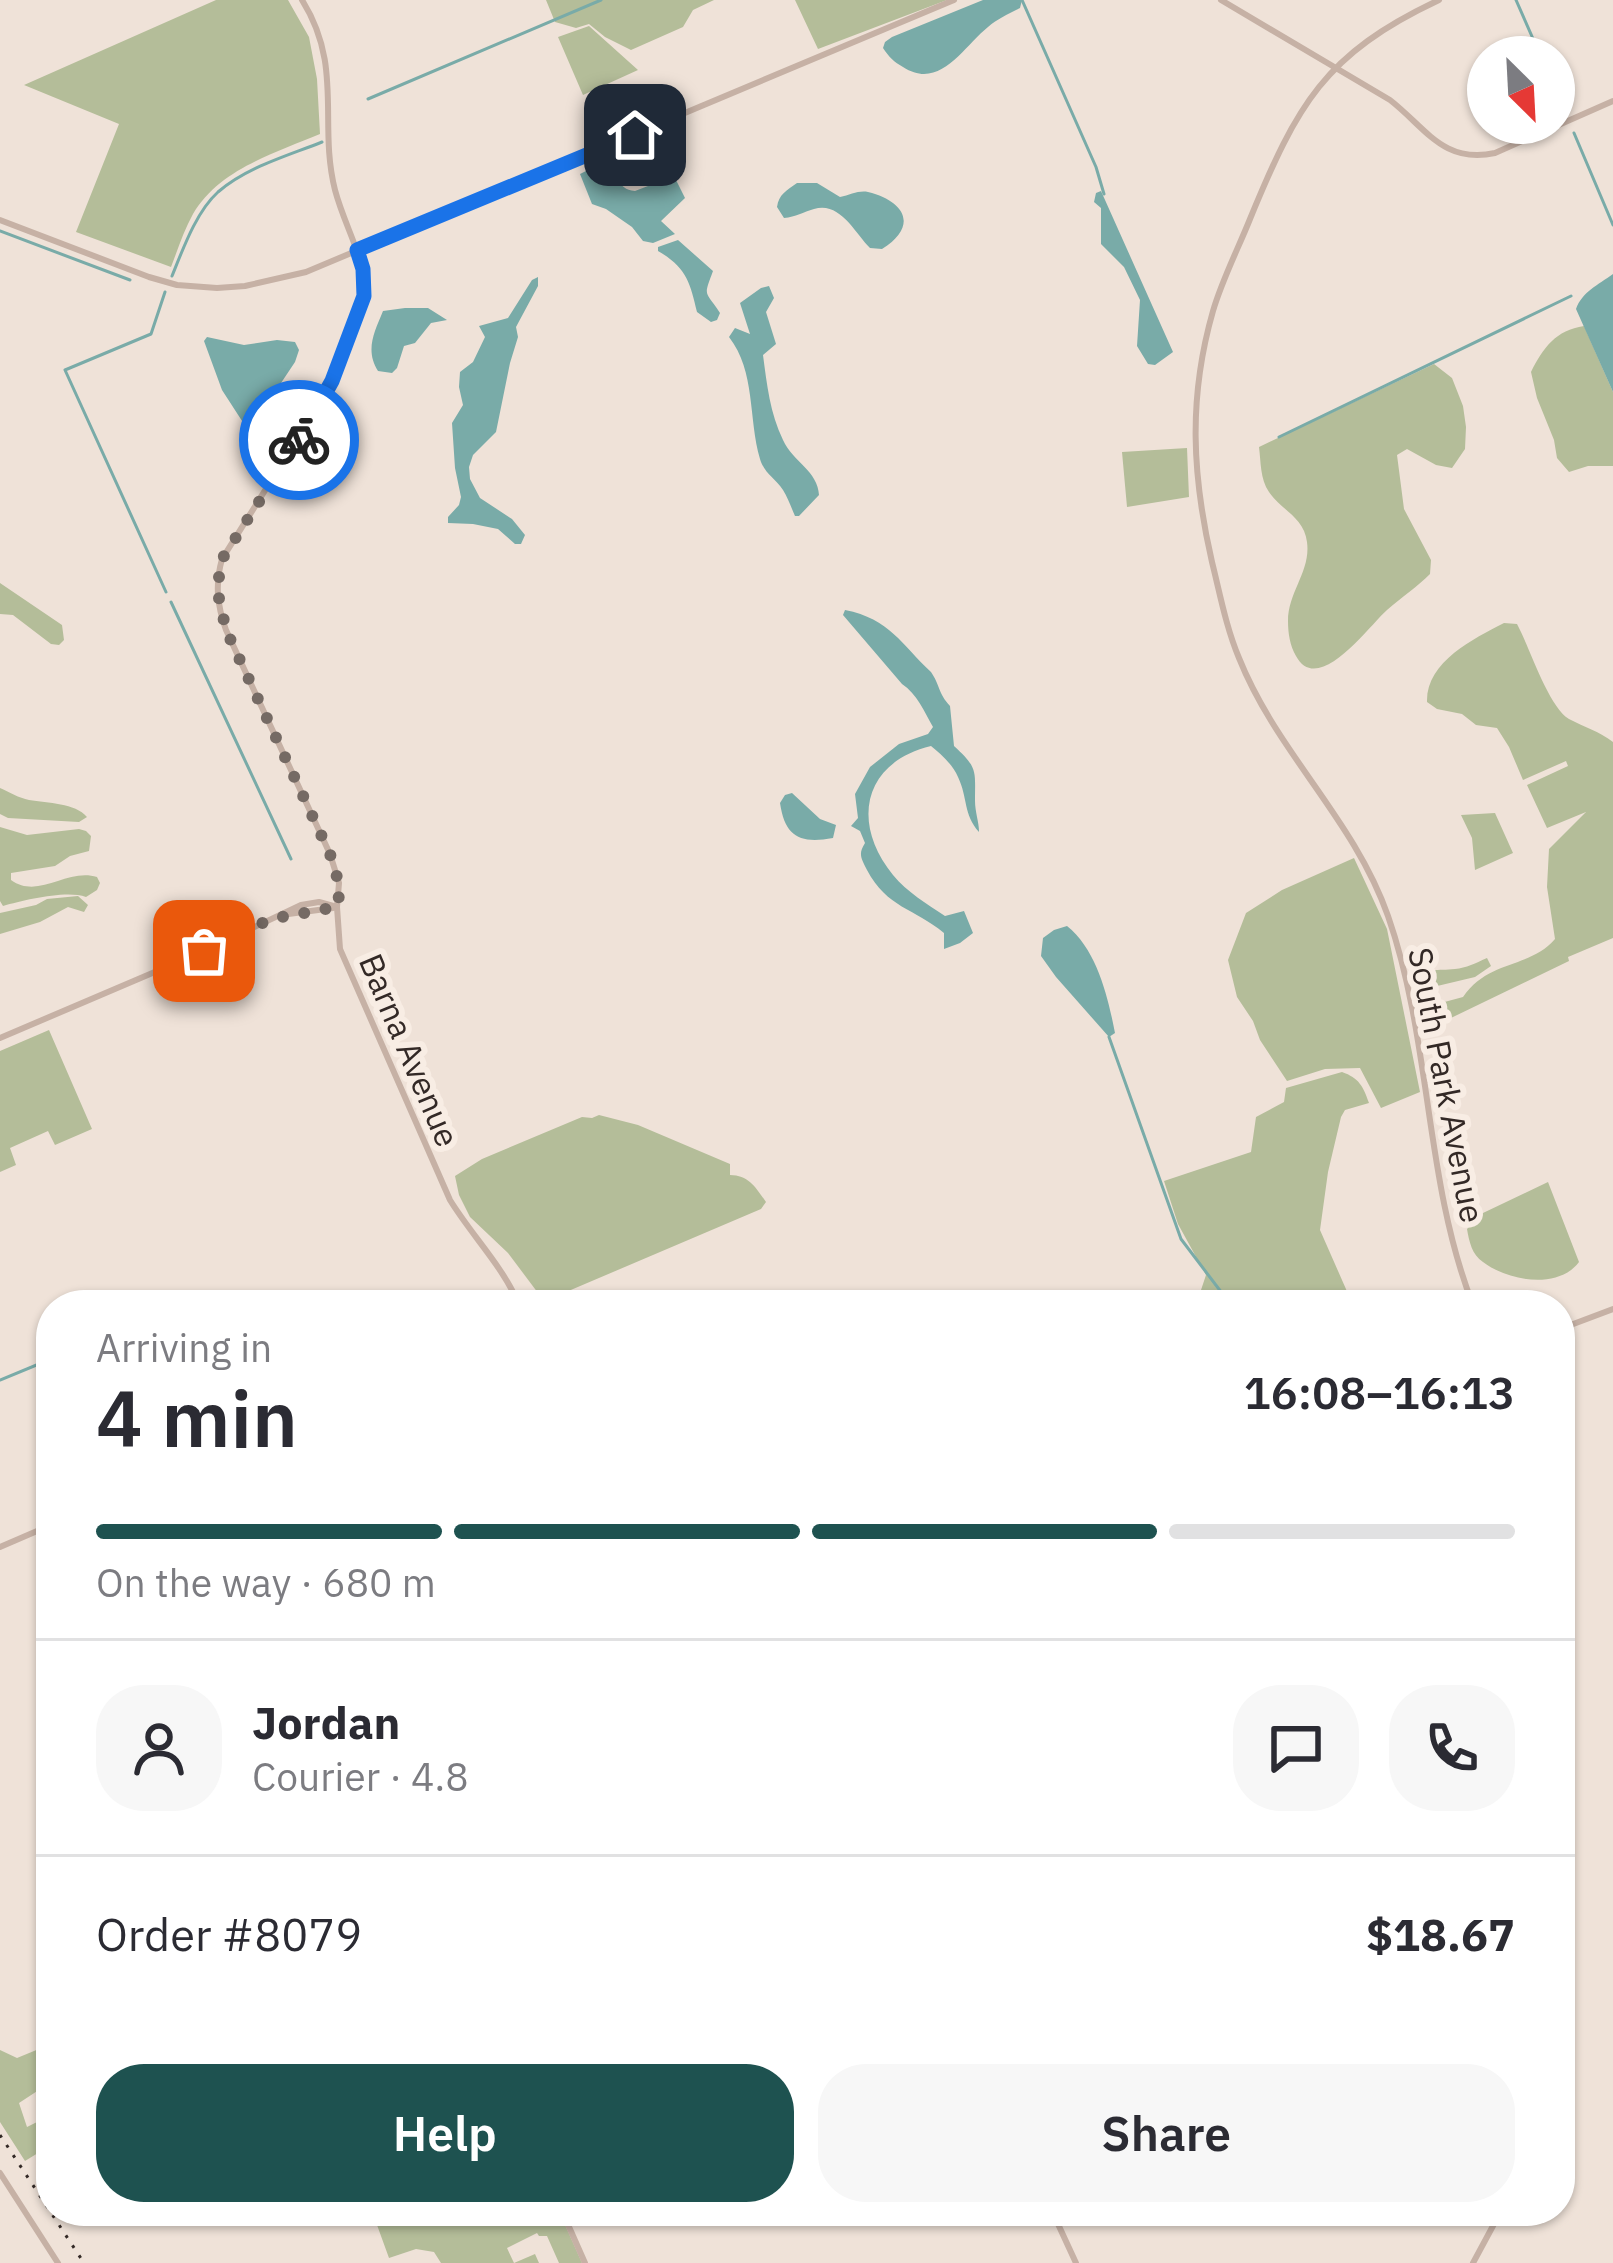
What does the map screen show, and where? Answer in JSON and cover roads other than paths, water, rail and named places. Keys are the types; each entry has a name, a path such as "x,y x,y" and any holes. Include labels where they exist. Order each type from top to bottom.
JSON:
{"street":[{"name":"Barna Avenue","path":"302,0 328,74 334,186 366,288 332,381 222,559 218,602 226,630 330,854 339,884 340,949 443,1185 511,1290"},
{"path":"0,220 148,277 218,288 275,281 954,0"},
{"path":"1221,0 1390,100 1446,148 1478,157 1613,101"},
{"name":"South Park Avenue","path":"1439,0 1383,29 1335,66 1300,112 1214,307 1203,352 1194,432 1199,492 1236,652 1280,738 1355,844 1388,916 1409,998 1444,1210 1468,1290"},
{"path":"0,1038 302,905 319,902 337,907"},
{"path":"1575,1324 1613,1310"},
{"path":"0,1547 36,1531"},
{"path":"0,2173 58,2263"},
{"path":"569,2226 585,2263"},
{"path":"1059,2226 1076,2263"},
{"path":"1473,2263 1493,2226"}],"water":[{"path":"983,0 1022,0 1020,8 992,24 940,70 916,73 883,48 892,37"},
{"path":"598,165 635,191 674,176 685,198 661,221 675,234 653,243 643,241 632,227 592,204 580,174"},
{"path":"797,183 817,183 840,197 865,192 881,196 903,215 901,232 882,249 870,248 832,210 814,209 784,218 778,203"},
{"path":"1101,191 1173,352 1155,365 1148,364 1137,346 1140,300 1124,267 1101,244 1101,208 1094,202"},
{"path":"678,240 713,271 707,294 720,313 717,320 711,322 697,312 685,276 658,251"},
{"path":"1613,274 1613,392 1576,309 1586,293"},
{"path":"538,277 538,286 516,327 518,337 496,432 473,455 469,467 480,498 512,519 525,535 521,544 515,544 498,529 448,523 461,497 452,423 463,405 460,372 473,362 485,337 479,326 508,318"},
{"path":"769,286 774,298 766,312 776,344 763,355 772,409 783,440 818,487 819,495 799,516 762,464 748,380 729,337 735,328 750,334 740,303"},
{"path":"428,308 447,320 431,323 415,343 404,346 392,373 378,371 371,349 383,311"},
{"path":"207,337 244,345 295,342 299,350 295,362 253,425 244,424 222,390 204,341"},
{"path":"845,610 884,626 931,672 950,706 954,746 974,770 979,832 970,819 956,773 931,746 891,765 871,797 871,835 893,875 945,916 964,911 973,933 944,949 944,933 892,900 875,883 862,859 865,843 860,831 851,826 858,818 855,794 870,767 899,744 928,734 933,727 916,698 843,615"},
{"path":"792,793 820,819 836,825 833,838 803,839 790,831 780,803"},
{"path":"1067,926 1100,975 1115,1033 1109,1037 1041,956 1043,938"}],"waterway":[{"path":"368,99 601,0"},
{"path":"1022,0 1104,194"},
{"path":"1516,0 1532,36"},
{"path":"1575,135 1613,225"},
{"path":"172,276 197,220 218,192 254,169 322,142"},
{"path":"0,231 130,280"},
{"path":"165,292 151,334 65,370 166,592"},
{"path":"1279,437 1571,296"},
{"path":"171,602 291,859"},
{"path":"1109,1037 1181,1239 1220,1290"},
{"path":"0,1380 36,1365"}],"railway":[{"path":"0,2135 36,2190"},
{"path":"60,2226 84,2263"}]}
